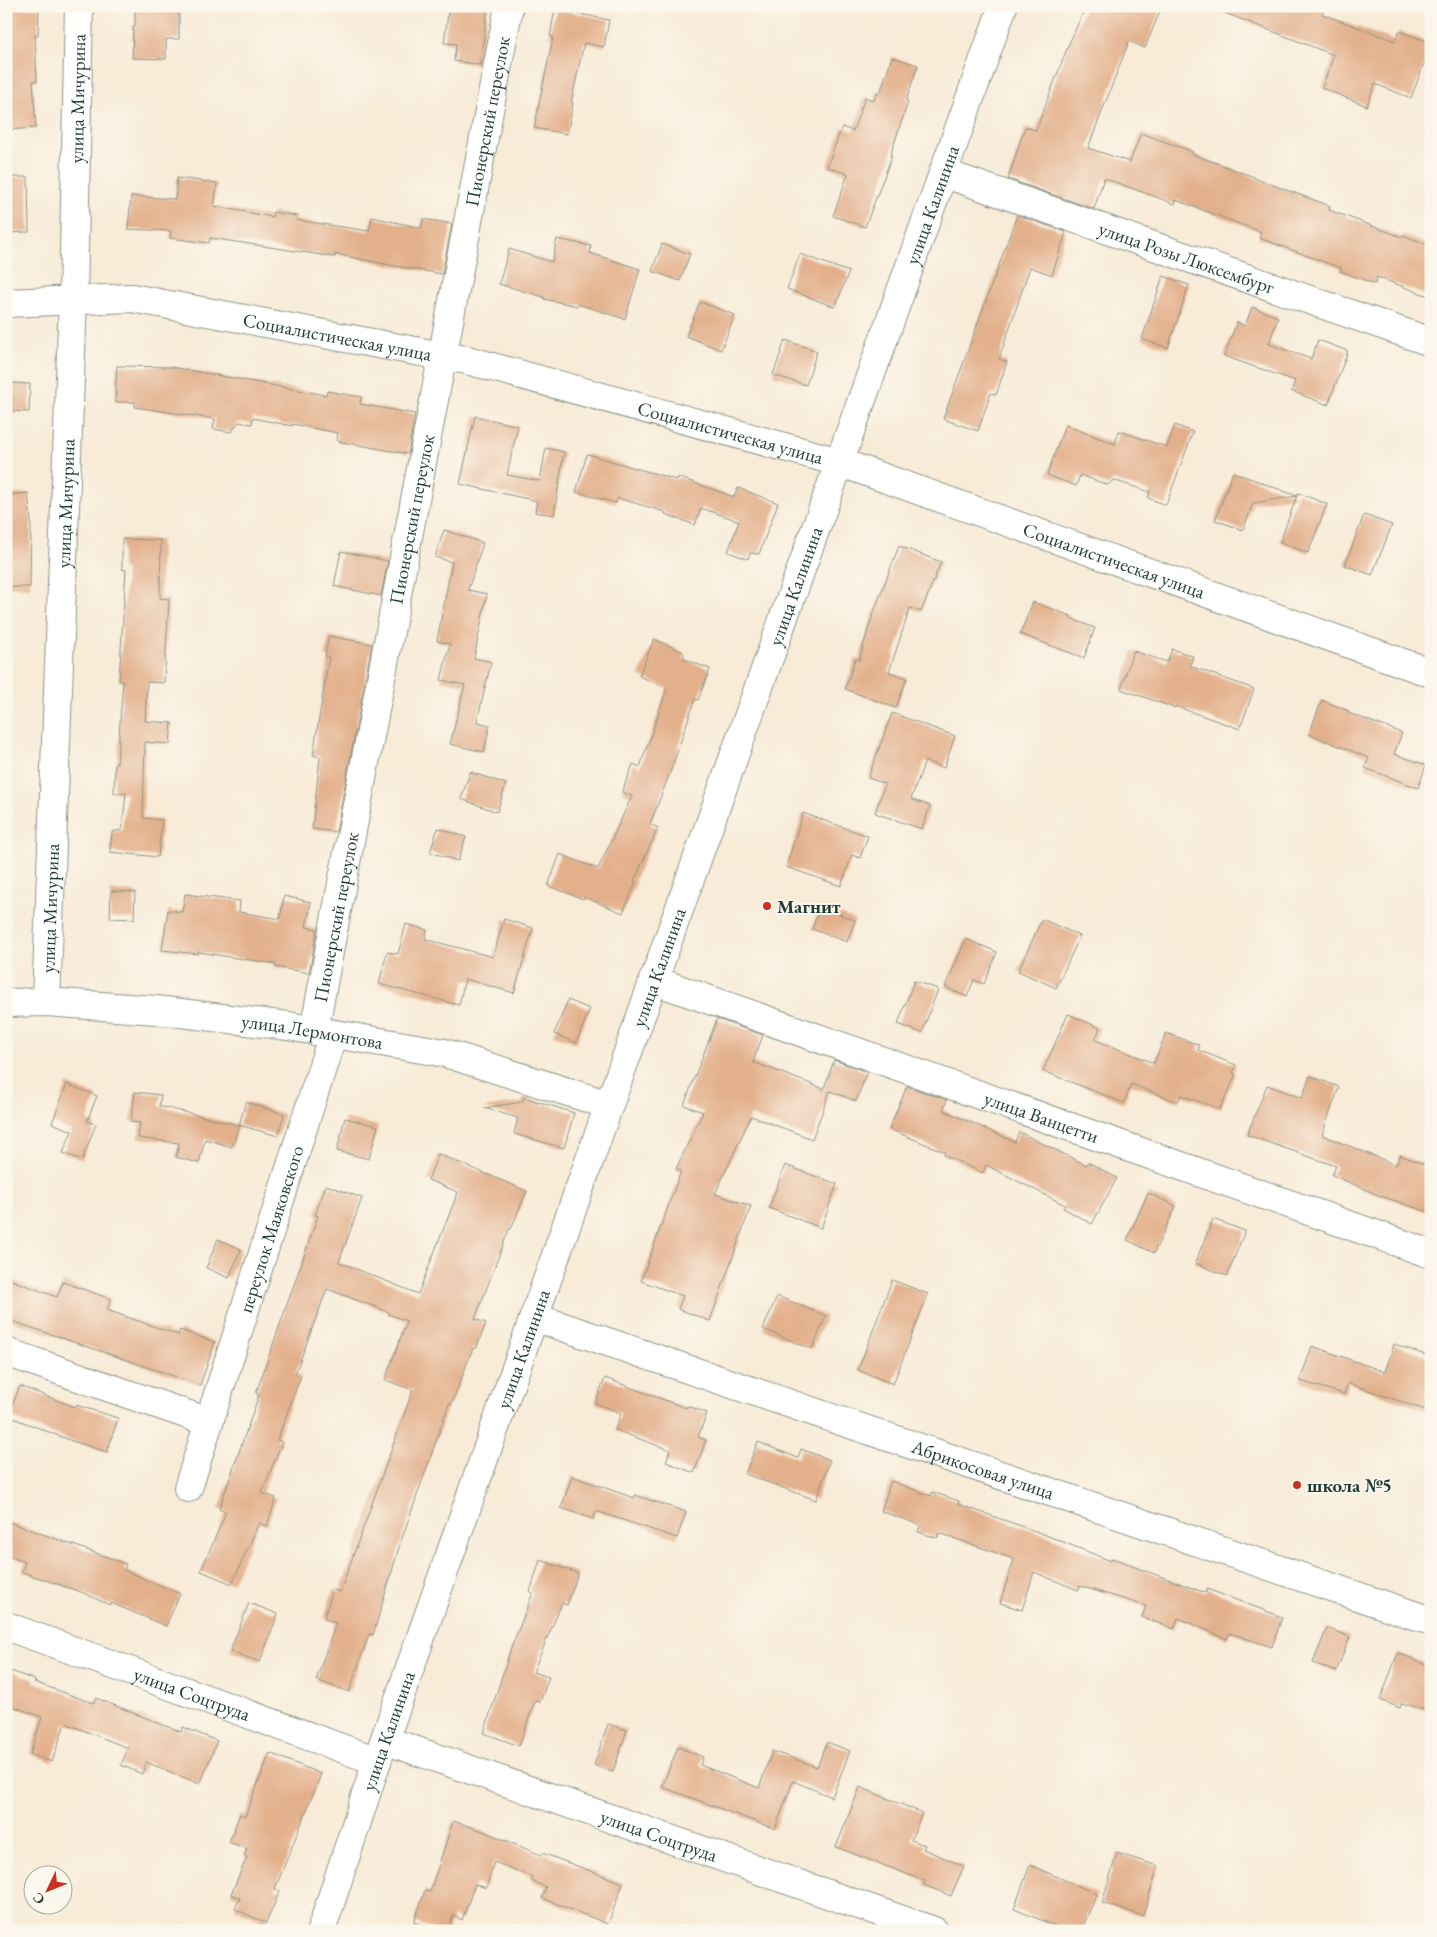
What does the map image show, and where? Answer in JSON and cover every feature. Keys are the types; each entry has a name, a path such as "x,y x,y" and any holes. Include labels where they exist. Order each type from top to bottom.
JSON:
{"street":[{"name":"улица Мичурина","path":"46,1002 73,300 79,6"},
{"name":"Пионерский переулок","path":"324,1032 442,356 509,6"},
{"name":"улица Калинина","path":"321,1931 381,1750 653,980 1003,6"},
{"name":"улица Розы Люксембург","path":"943,173 1431,342"},
{"name":"Социалистическая улица","path":"6,303 132,298 467,360 839,462 1431,673"},
{"name":"улица Ванцетти","path":"653,980 1431,1254"},
{"name":"улица Лермонтова","path":"6,1003 46,1002 156,1010 324,1032 445,1053 609,1105"},
{"name":"переулок Маяковского","path":"188,1488 324,1032"},
{"name":"Абрикосовая улица","path":"534,1317 1431,1621"},
{"path":"6,1352 209,1422"},
{"name":"улица Соцтруда","path":"6,1626 934,1931"}],"building":[{"path":"6,6 39,8 38,35 35,35 37,81 33,81 36,128 6,130"},
{"path":"135,6 179,6 179,39 166,39 166,59 132,58"},
{"path":"449,6 488,6 480,65 454,61 456,44 444,43"},
{"path":"1086,6 1162,6 1145,48 1129,41 1088,148 1130,162 1141,133 1330,206 1329,210 1431,246 1431,297 1377,277 1375,284 1340,271 1341,268 1259,238 1261,232 1176,200 1175,204 1104,178 1094,209 1008,179 1025,127 1036,130 1068,46"},
{"path":"1212,6 1325,6 1322,14 1395,41 1399,31 1431,43 1431,45 1411,98 1375,84 1367,106 1322,88 1334,55 1212,8"},
{"path":"555,9 609,20 604,47 584,43 571,103 573,103 567,134 534,128 553,37 550,36"},
{"path":"892,57 918,65 890,156 892,156 865,227 833,216 848,174 827,167 842,127 853,131 865,97 874,101 877,92 880,93"},
{"path":"6,177 28,177 29,232 6,233"},
{"path":"177,178 217,183 214,206 272,217 273,212 297,216 296,220 369,231 372,217 421,228 423,219 452,224 442,274 335,254 335,257 210,238 209,243 170,238 171,231 128,229 131,196 175,199"},
{"path":"1017,215 1066,232 1052,275 1030,267 999,359 1007,362 996,395 991,393 978,431 943,419"},
{"path":"557,239 591,246 590,253 640,269 625,319 578,304 578,306 544,299 544,297 499,284 509,249 552,262"},
{"path":"662,244 690,254 680,281 652,271"},
{"path":"800,254 849,272 835,307 787,289"},
{"path":"1163,276 1189,285 1168,348 1142,339"},
{"path":"700,302 735,315 721,350 686,336"},
{"path":"1252,307 1278,317 1269,344 1311,359 1318,340 1348,351 1328,405 1291,391 1295,381 1224,356 1237,322 1245,326"},
{"path":"785,340 817,351 806,385 773,375"},
{"path":"117,366 171,367 326,395 327,391 361,397 360,404 415,414 408,454 337,441 338,433 253,418 252,424 239,422 231,432 213,429 215,419 135,407 135,402 115,402"},
{"path":"6,383 30,384 29,412 6,411"},
{"path":"475,416 518,426 507,475 540,481 546,448 564,452 554,515 535,512 537,501 460,484"},
{"path":"1065,425 1115,444 1119,431 1167,447 1175,425 1193,432 1166,505 1148,498 1150,492 1113,480 1108,485 1080,475 1076,486 1047,475"},
{"path":"587,454 677,480 678,477 734,497 738,488 778,503 759,554 750,553 748,559 728,552 739,521 701,508 695,525 665,514 665,512 618,498 616,503 576,492"},
{"path":"1233,472 1297,496 1253,503 1243,530 1215,520"},
{"path":"28,493 31,521 30,587 6,587 6,495"},
{"path":"1298,493 1327,504 1308,553 1280,542"},
{"path":"1364,515 1392,525 1372,575 1345,565"},
{"path":"444,530 483,543 468,590 487,594 474,658 491,662 477,722 490,725 484,752 450,744 465,685 441,680 450,644 437,641 452,562 435,557"},
{"path":"122,539 161,540 160,598 169,599 164,683 147,682 145,721 172,723 170,744 145,742 143,818 162,820 158,857 110,852 112,832 122,830 126,793 114,793 123,681 119,681 126,570 122,569"},
{"path":"899,546 941,562 921,612 910,608 889,672 907,678 896,708 845,689 855,659 859,660 872,617"},
{"path":"341,551 388,561 381,596 334,586"},
{"path":"1033,602 1071,616 1070,618 1095,628 1084,658 1020,634"},
{"path":"329,636 372,644 336,832 312,829 320,757 313,755 329,657 325,656"},
{"path":"654,639 683,652 684,659 710,669 698,700 695,699 670,773 650,824 658,828 634,881 636,882 623,913 584,897 584,899 548,886 560,854 598,869 632,796 622,792 633,764 640,767 667,688 639,676"},
{"path":"1172,649 1193,656 1190,666 1254,689 1240,729 1121,689 1133,651 1167,662"},
{"path":"1322,700 1349,711 1348,713 1402,733 1394,754 1426,765 1418,788 1365,768 1369,758 1309,734"},
{"path":"892,713 955,736 944,768 925,761 911,799 930,806 922,829 875,813 885,784 868,778"},
{"path":"470,772 506,784 497,812 461,799"},
{"path":"803,813 868,836 860,858 852,855 841,886 786,867"},
{"path":"438,828 466,837 458,861 430,852"},
{"path":"111,891 135,892 134,919 110,918"},
{"path":"185,894 240,901 239,912 280,919 284,896 311,902 306,927 317,929 309,973 275,967 276,964 198,952 198,954 162,950 168,910 182,912"},
{"path":"820,907 855,920 847,942 812,929"},
{"path":"504,919 533,928 514,993 465,979 459,1005 379,984 387,952 398,954 406,924 427,930 425,939 493,957"},
{"path":"1042,919 1080,936 1056,988 1018,971"},
{"path":"966,939 997,952 984,984 974,980 967,997 945,987"},
{"path":"914,981 938,989 922,1033 898,1024"},
{"path":"568,1000 590,1009 576,1043 554,1034"},
{"path":"1068,1014 1100,1028 1095,1040 1154,1063 1166,1033 1199,1045 1198,1050 1236,1065 1233,1073 1236,1074 1220,1109 1181,1095 1178,1102 1131,1084 1124,1103 1043,1071"},
{"path":"717,1019 763,1035 753,1062 824,1089 834,1060 867,1072 856,1101 830,1091 812,1139 751,1116 715,1194 751,1206 710,1321 678,1309 683,1296 641,1281 681,1171 676,1169 703,1112 684,1105"},
{"path":"1310,1076 1339,1087 1322,1135 1396,1165 1400,1155 1431,1167 1431,1213 1378,1195 1332,1175 1336,1166 1247,1135 1267,1085 1302,1098"},
{"path":"67,1084 97,1096 87,1121 96,1124 82,1160 63,1153 72,1131 52,1123"},
{"path":"907,1086 947,1100 943,1110 1015,1142 1019,1132 1086,1165 1088,1162 1117,1178 1092,1224 1063,1208 1065,1205 986,1165 983,1173 944,1155 945,1152 889,1129"},
{"path":"135,1092 161,1095 159,1106 239,1125 232,1147 205,1139 199,1163 176,1157 179,1143 138,1138 140,1123 131,1122"},
{"path":"524,1097 574,1113 564,1148 514,1134 518,1118 484,1108 522,1102"},
{"path":"246,1102 284,1114 278,1136 239,1125"},
{"path":"345,1118 378,1126 369,1159 337,1151"},
{"path":"438,1154 527,1191 511,1229 509,1229 475,1319 486,1323 476,1349 473,1348 451,1405 449,1404 400,1544 373,1635 369,1634 349,1692 316,1680 336,1623 324,1618 333,1590 340,1592 413,1390 385,1380 407,1321 388,1314 389,1312 327,1289 295,1374 301,1376 277,1440 282,1442 262,1493 276,1498 267,1526 259,1523 232,1584 201,1571 226,1512 219,1509 259,1395 256,1393 318,1216 315,1215 326,1185 362,1198 339,1262 418,1294 458,1192 428,1180"},
{"path":"785,1165 837,1184 821,1228 769,1208"},
{"path":"1148,1193 1176,1206 1154,1253 1127,1240"},
{"path":"1213,1219 1245,1231 1227,1276 1195,1263"},
{"path":"218,1239 241,1249 229,1278 206,1268"},
{"path":"6,1278 57,1297 63,1282 111,1299 107,1310 178,1335 180,1330 215,1342 200,1385 6,1319"},
{"path":"892,1280 928,1294 893,1384 858,1370"},
{"path":"777,1296 826,1316 812,1349 763,1329"},
{"path":"1394,1344 1431,1357 1431,1412 1348,1383 1344,1394 1300,1381 1312,1346 1385,1372"},
{"path":"605,1378 686,1408 687,1406 707,1413 698,1437 706,1440 694,1473 666,1462 670,1450 615,1430 621,1413 595,1403"},
{"path":"20,1386 75,1407 76,1405 118,1418 107,1452 72,1441 8,1416"},
{"path":"758,1442 798,1458 801,1449 830,1460 816,1500 745,1474"},
{"path":"572,1476 634,1498 635,1495 686,1512 677,1538 596,1511 593,1519 561,1508"},
{"path":"891,1481 931,1496 932,1492 959,1501 958,1504 1038,1532 1111,1561 1112,1558 1206,1593 1207,1589 1282,1617 1272,1647 1230,1633 1227,1639 1178,1618 1174,1629 1142,1617 1146,1606 1080,1586 1078,1590 1034,1572 1022,1610 1000,1603 1014,1559 939,1533 937,1538 918,1532 920,1525 881,1511"},
{"path":"6,1521 126,1564 124,1570 180,1594 166,1626 111,1603 110,1605 81,1592 22,1572 25,1562 6,1555"},
{"path":"540,1560 578,1573 567,1605 562,1603 533,1672 549,1677 540,1702 535,1701 519,1746 484,1733 510,1651 533,1593 530,1592"},
{"path":"249,1603 278,1614 260,1662 230,1651"},
{"path":"1327,1628 1350,1637 1336,1672 1313,1663"},
{"path":"1398,1653 1431,1666 1431,1712 1402,1703 1400,1708 1380,1700"},
{"path":"11,1671 35,1680 34,1682 93,1703 96,1698 181,1732 183,1727 217,1741 200,1784 146,1762 142,1774 121,1765 128,1748 65,1723 52,1762 30,1754 42,1717 6,1704 6,1684"},
{"path":"608,1724 627,1730 613,1772 594,1765"},
{"path":"827,1742 850,1751 832,1797 793,1781 775,1829 662,1787 678,1747 703,1757 700,1765 759,1788 772,1751 817,1767"},
{"path":"270,1753 321,1774 275,1889 280,1891 266,1923 235,1909 240,1898 231,1894 247,1857 244,1856 247,1849 229,1842 240,1814 245,1816"},
{"path":"860,1787 922,1813 911,1840 925,1845 923,1849 964,1866 951,1896 924,1885 925,1881 836,1847"},
{"path":"453,1821 541,1855 542,1853 623,1883 608,1924 542,1898 546,1887 531,1881 533,1877 494,1862 486,1888 475,1884 462,1920 453,1916 448,1931 439,1931 414,1922 425,1890 430,1892"},
{"path":"1117,1853 1158,1866 1143,1916 1102,1903"},
{"path":"1030,1865 1097,1894 1081,1931 1068,1931 1014,1909"}],"place":[{"name":"Магнит","path":"767,906"},
{"name":"школа №5","path":"1297,1485"}]}
